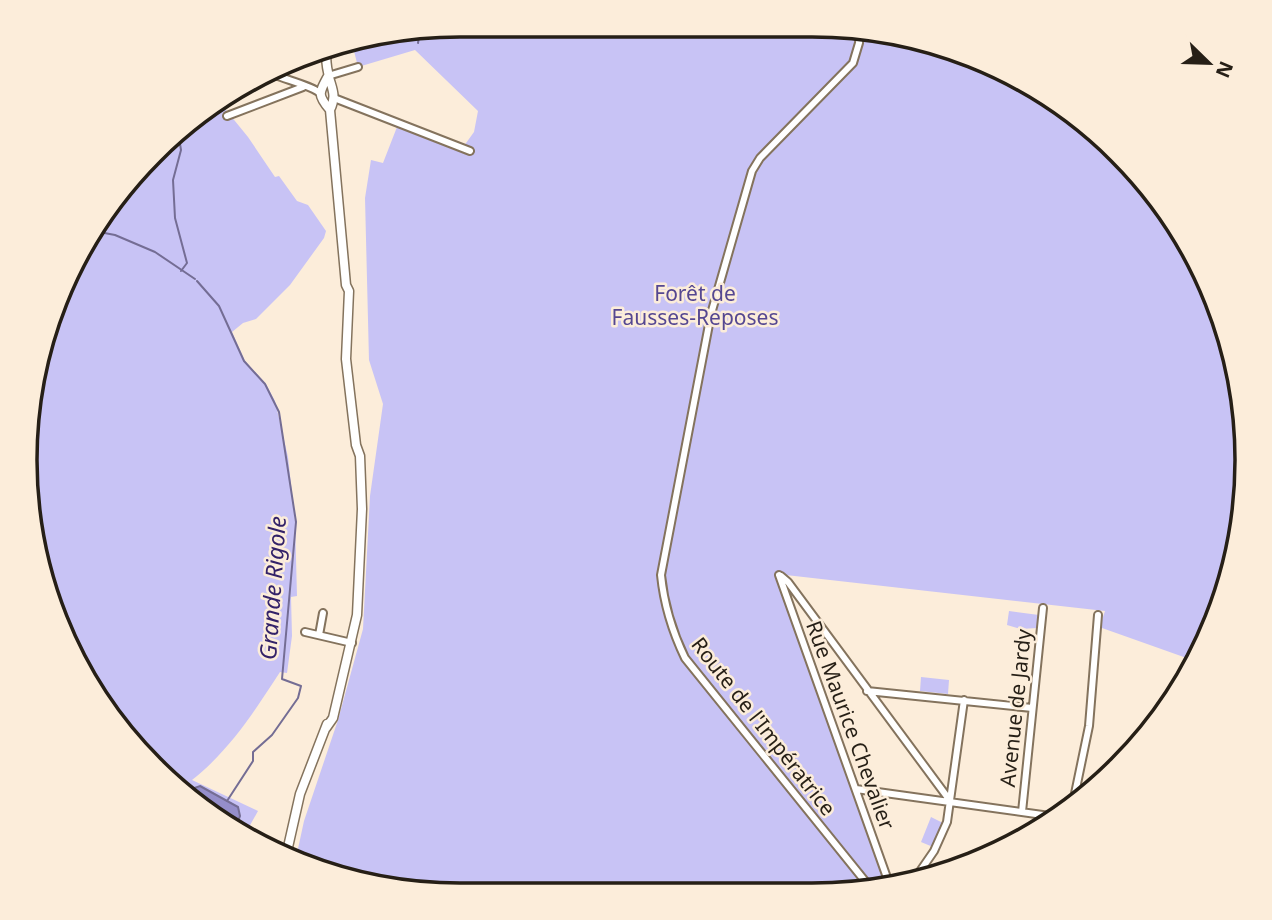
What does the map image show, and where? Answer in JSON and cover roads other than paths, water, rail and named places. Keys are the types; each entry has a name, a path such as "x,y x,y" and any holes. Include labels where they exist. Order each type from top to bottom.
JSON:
{"main road":[{"path":"326,58 326,79 320,89 322,100 330,110"},
{"path":"288,847 300,794 326,728 333,718 357,615 362,509 359,469 354,457 356,445 346,359 346,285 330,110 334,98 332,82 326,79"}],"street":[{"name":"Route de l'Impératrice","path":"859,39 853,63 760,158 746,187 710,318 662,575 668,615 674,636 685,658 864,880"},
{"path":"227,116 358,67"},
{"path":"280,77 317,90 321,94"},
{"path":"334,98 470,151"},
{"name":"Rue Maurice Chevalier","path":"867,691 788,582 779,575 887,876"},
{"name":"Avenue de Jardy","path":"1021,812 1043,608"},
{"path":"319,635 323,613"},
{"path":"1075,791 1089,726 1098,615"},
{"path":"305,632 352,643"},
{"path":"867,691 1032,708"},
{"path":"867,691 951,802"},
{"path":"922,869 934,851 947,822 964,700"},
{"path":"856,789 1042,815"}],"waterway":[{"path":"418,43 419,39"},
{"path":"180,143 181,150 173,180 175,218 187,263 181,271"},
{"name":"Grande Rigole","path":"103,233 155,252 195,279"},
{"name":"Grande Rigole","path":"197,281 219,306 244,361 265,384 279,412 296,522 282,679 301,686 298,698 272,735 253,752 253,761 227,801"}],"park label":[{"name":"Forêt de Fausses-Reposes","path":"695,305"}]}
